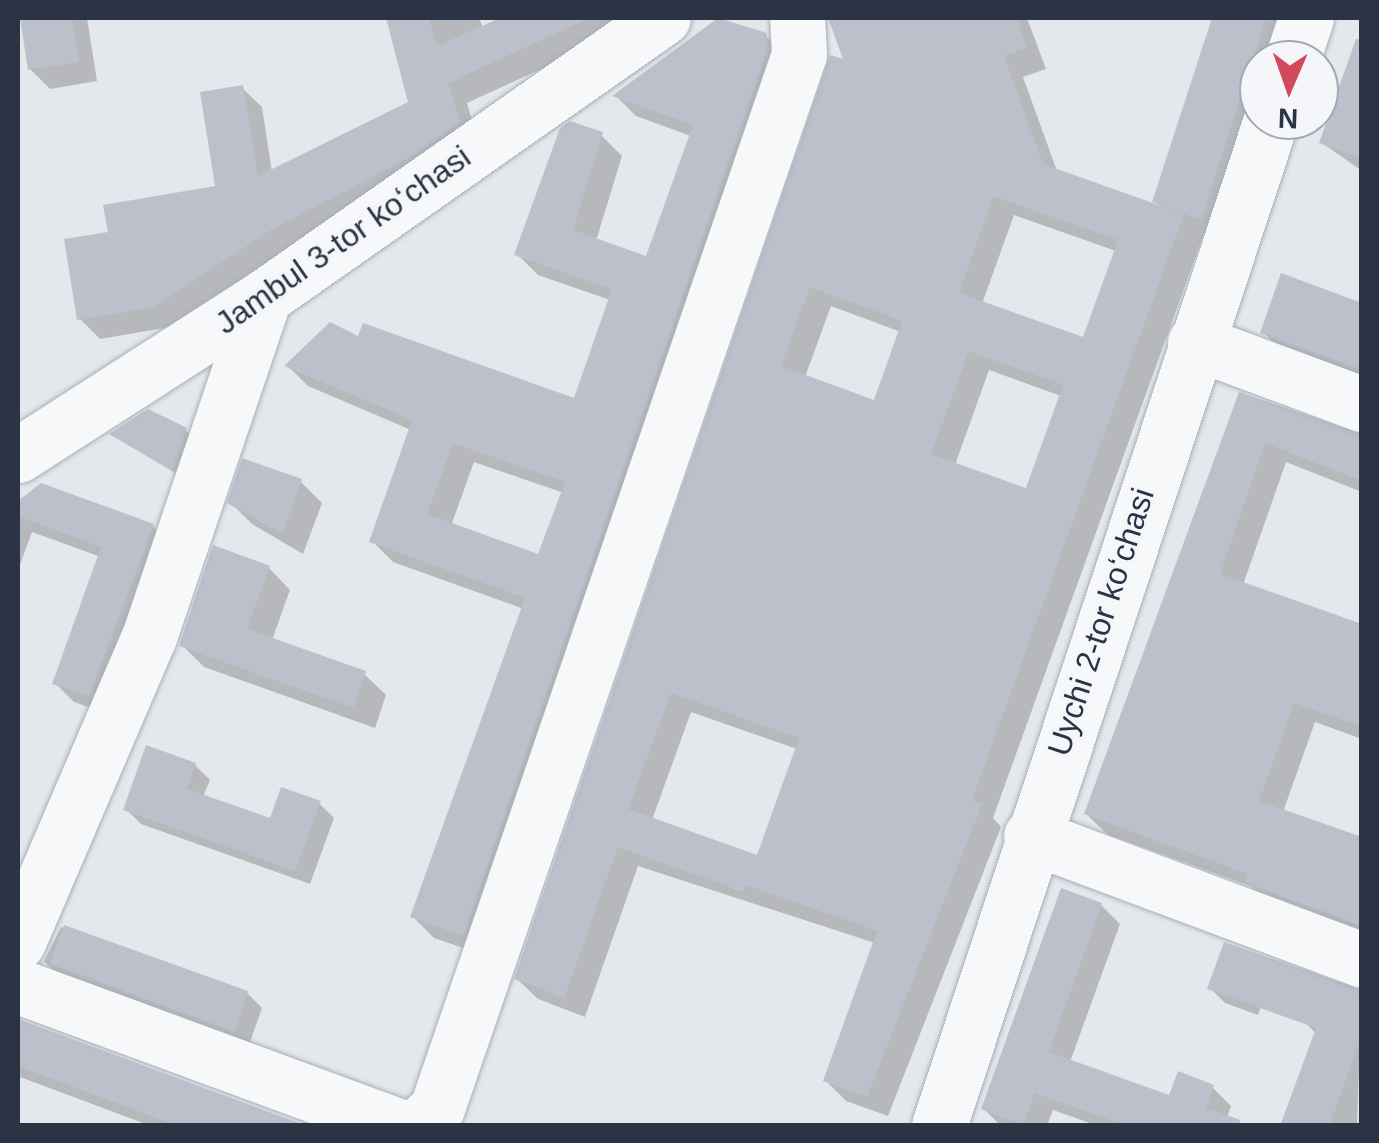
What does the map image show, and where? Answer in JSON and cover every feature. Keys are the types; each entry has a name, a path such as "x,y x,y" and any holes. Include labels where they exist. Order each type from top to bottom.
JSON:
{"street":[{"name":"Jambul 3-tor koʻchasi","path":"18,456 264,298 663,18"},
{"path":"418,1126 437,1108 799,54 797,18"},
{"name":"Uychi 2-tor koʻchasi","path":"939,1126 1031,836 1264,140"},
{"path":"18,942 149,637 264,298"},
{"path":"1195,342 1362,404"},
{"path":"1031,836 1362,960"},
{"path":"18,986 400,1126"}],"building":[{"path":"20,18 72,18 79,62 28,70"},
{"path":"386,18 429,18 437,46 500,18 589,18 448,83 460,122 407,159 271,230 155,307 77,320 64,239 108,232 103,205 215,186 200,92 243,85 258,176 408,102"},
{"path":"718,18 767,33 767,50 463,936 410,917 525,598 369,542 412,420 284,366 330,322 358,336 363,323 574,398 612,289 514,255 560,128 570,121 603,132 573,230 646,256 693,125 612,96","holes":["453,443 565,482 538,554 427,514"]},
{"path":"828,18 1016,18 1027,48 1004,56 1043,164 1184,214 972,800 982,804 867,1097 823,1081 877,931 746,885 743,892 618,847 564,998 514,979 830,55 843,59","holes":["993,196 1118,240 1083,337 959,293","810,287 902,321 874,400 781,366","969,351 1063,385 1026,488 931,454","671,693 799,738 757,855 628,809"]},
{"path":"1212,18 1266,18 1259,40 1239,40 1239,102 1201,220 1152,202"},
{"path":"1356,39 1362,40 1362,159 1319,143 1339,140 1339,87"},
{"path":"1281,273 1362,303 1362,370 1260,333"},
{"path":"1239,392 1362,434 1362,481 1265,443 1220,574 1362,624 1362,727 1294,703 1259,801 1362,837 1362,926 1245,883 1248,874 1084,814"},
{"path":"148,409 187,428 172,471 109,434"},
{"path":"242,458 302,479 282,534 227,503"},
{"path":"41,483 154,524 89,696 52,684 101,547 18,516 18,501"},
{"path":"213,545 270,566 247,629 366,671 353,708 179,646"},
{"path":"146,745 196,763 187,789 270,818 281,787 321,801 295,871 123,810"},
{"path":"1061,888 1102,903 1049,1052 1169,1095 1178,1071 1214,1085 1206,1108 1240,1120 1239,1126 1127,1126 1035,1093 1023,1125 981,1109"},
{"path":"64,925 248,991 234,1032 50,964"},
{"path":"1224,942 1362,990 1362,1035 1329,1126 1280,1126 1316,1028 1207,989"},
{"path":"18,1019 304,1126 178,1126 18,1066"}]}
